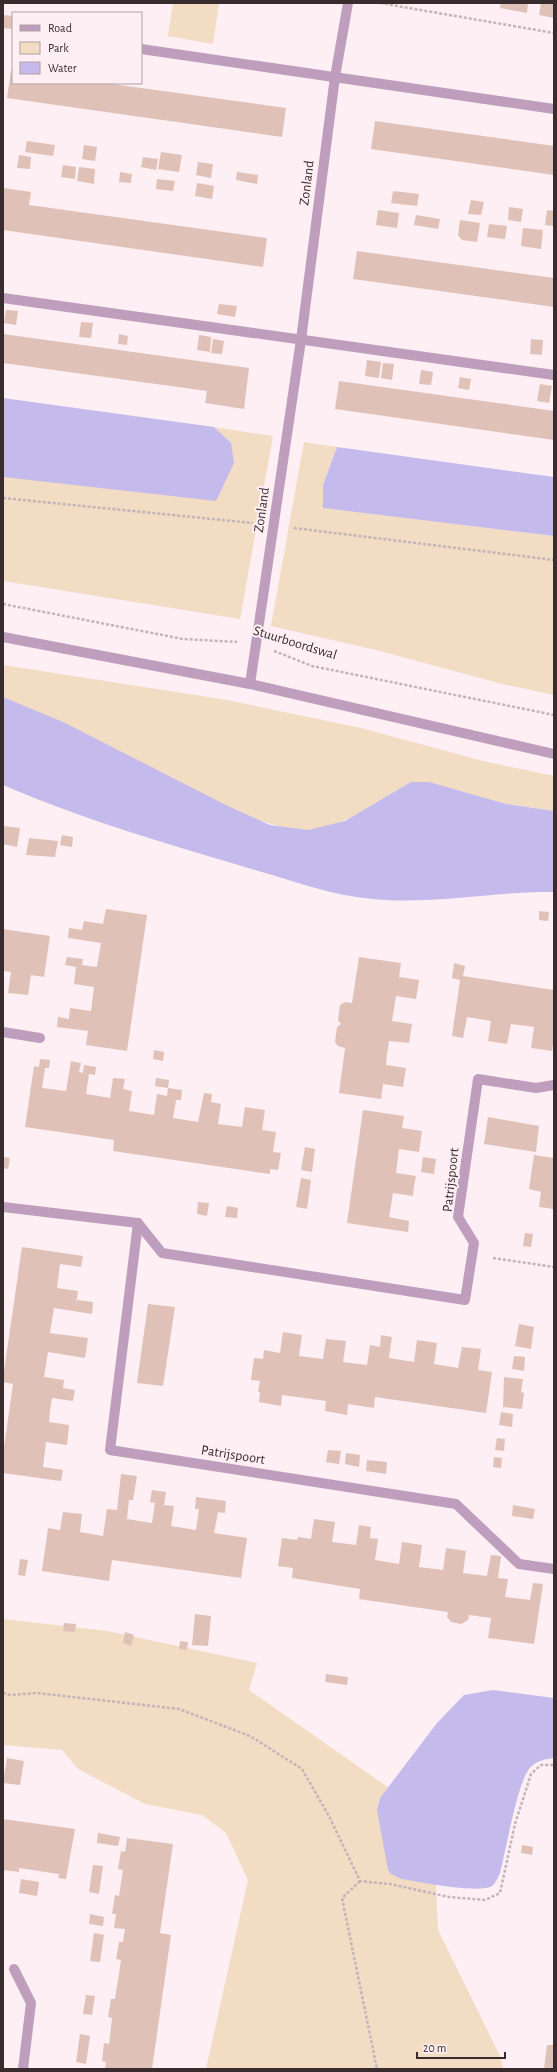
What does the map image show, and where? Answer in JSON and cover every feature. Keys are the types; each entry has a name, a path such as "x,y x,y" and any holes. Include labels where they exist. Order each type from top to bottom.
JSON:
{"street":[{"name":"Zonland","path":"250,684 301,340 335,77 348,3"},
{"path":"142,49 554,109"},
{"path":"3,298 554,375"},
{"path":"3,637 250,684 554,754"},
{"path":"3,1032 40,1038"},
{"name":"Patrijspoort","path":"138,1223 162,1253 465,1300 474,1243 458,1216 478,1079 536,1088 554,1084"},
{"path":"3,1207 138,1223"},
{"name":"Patrijspoort","path":"138,1223 110,1450 456,1504 519,1564 554,1569"},
{"path":"14,1969 31,2002 22,2069"}],"path":[{"path":"380,3 554,33"},
{"name":"Stuurboordswal","path":"3,604 183,638 257,643 312,666 554,715"},
{"path":"473,1255 554,1267"},
{"path":"3,1693 10,1695 38,1693 179,1709 250,1736 302,1769 329,1816 360,1881"},
{"path":"377,2069 342,1898 360,1881 390,1884 449,1898 484,1900 500,1893 516,1824 531,1774 541,1765 554,1765"}],"green space":[{"path":"173,3 219,3 213,44 168,36"},
{"path":"214,427 273,436 240,619 3,581 3,477 17,478 231,443"},
{"path":"304,442 337,447 323,485 324,508 554,536 554,695 502,684 380,651 271,626"},
{"path":"3,665 227,700 361,728 483,761 554,776 554,811 506,804 411,782 361,812 333,825 320,829 307,830 288,828 269,823 230,808 99,741 3,697"},
{"path":"3,1619 107,1631 257,1663 249,1690 389,1788 378,1802 402,1879 436,1884 438,1930 501,2058 503,2069 206,2069 248,1880 226,1833 202,1815 145,1804 78,1769 62,1750 3,1745"}],"water":[{"path":"3,398 214,427 231,443 234,463 216,501 3,477"},
{"path":"337,447 554,477 554,536 323,508 323,485"},
{"path":"3,697 63,722 228,806 270,825 308,830 345,821 411,782 429,782 506,804 554,811 554,892 531,892 418,900 373,899 343,895 96,821 3,785"},
{"path":"493,1690 554,1698 554,1758 537,1762 529,1769 525,1777 516,1803 500,1873 497,1880 492,1886 475,1889 435,1885 402,1879 391,1874 388,1870 377,1810 380,1798 437,1723 464,1695"}],"building":[{"path":"501,3 528,3 527,13 500,8"},
{"path":"541,3 554,3 554,18 539,15"},
{"path":"3,15 12,16 12,29 3,28"},
{"path":"12,70 12,84 112,84 286,108 282,137 7,98"},
{"path":"375,121 554,146 554,175 371,149"},
{"path":"27,141 55,145 53,156 25,152"},
{"path":"84,145 97,147 95,161 82,159"},
{"path":"161,152 182,155 179,172 158,169"},
{"path":"19,155 31,157 30,169 17,168"},
{"path":"143,157 158,159 156,170 141,167"},
{"path":"198,162 213,164 211,178 196,175"},
{"path":"63,165 76,167 75,179 61,177"},
{"path":"79,167 95,169 94,184 77,181"},
{"path":"120,172 132,174 131,183 119,182"},
{"path":"237,172 258,175 257,184 236,180"},
{"path":"157,179 175,181 173,191 156,189"},
{"path":"197,183 214,186 212,199 195,196"},
{"path":"3,188 31,192 29,205 267,238 263,267 3,230"},
{"path":"393,191 419,194 417,206 391,203"},
{"path":"471,200 484,202 481,215 468,214"},
{"path":"509,207 523,209 521,222 508,220"},
{"path":"378,210 399,213 397,228 376,225"},
{"path":"547,210 554,211 554,226 545,225"},
{"path":"416,215 440,219 438,229 414,225"},
{"path":"460,220 480,223 477,242 462,240 458,235"},
{"path":"489,224 507,226 505,239 487,237"},
{"path":"523,228 543,230 541,249 521,246"},
{"path":"357,251 554,278 554,307 353,279"},
{"path":"219,304 237,306 235,317 217,314"},
{"path":"6,310 18,311 16,325 4,323"},
{"path":"81,322 93,323 91,338 79,337"},
{"path":"3,334 249,368 244,409 205,403 207,391 3,363"},
{"path":"119,334 128,336 127,345 118,344"},
{"path":"199,335 211,337 210,352 197,350"},
{"path":"213,339 224,341 222,354 211,353"},
{"path":"531,339 543,340 542,355 530,354"},
{"path":"367,360 381,362 379,378 365,376"},
{"path":"383,363 394,364 392,380 381,378"},
{"path":"421,370 433,372 431,385 419,384"},
{"path":"460,377 471,379 469,390 458,388"},
{"path":"339,381 554,411 554,440 335,409"},
{"path":"540,384 552,386 549,403 537,401"},
{"path":"3,826 20,828 17,847 3,844"},
{"path":"62,835 73,837 72,847 60,845"},
{"path":"29,838 58,841 55,857 26,855"},
{"path":"106,909 147,915 127,1051 86,1045 88,1031 57,1027 58,1017 69,1019 70,1008 91,1011 94,987 74,984 76,967 65,965 67,957 83,959 82,965 97,967 101,943 68,938 69,928 82,930 84,921 103,924"},
{"path":"539,911 549,912 548,921 539,920"},
{"path":"3,929 50,936 44,977 31,975 28,995 8,993 11,972 3,971"},
{"path":"359,957 401,963 399,977 419,980 416,999 396,996 392,1021 412,1024 409,1043 389,1041 387,1054 386,1065 406,1068 403,1087 383,1084 381,1099 339,1093 345,1048 338,1046 335,1042 337,1027 341,1024 338,1020 340,1005 345,1002 352,1003"},
{"path":"454,963 465,966 463,976 554,990 554,1037 552,1051 531,1048 534,1027 511,1024 507,1044 488,1041 491,1021 467,1017 463,1038 452,1036 460,980 452,978"},
{"path":"154,1050 164,1052 163,1061 153,1059"},
{"path":"40,1059 50,1060 49,1068 45,1068 42,1088 66,1091 71,1061 81,1063 79,1072 83,1073 84,1065 96,1067 95,1075 89,1074 86,1094 110,1098 113,1078 125,1079 123,1089 132,1091 129,1111 154,1115 157,1094 167,1096 168,1088 182,1090 181,1100 176,1100 173,1118 198,1122 204,1093 212,1094 211,1102 221,1104 218,1124 242,1127 245,1107 265,1110 262,1130 276,1132 273,1152 281,1153 278,1170 270,1169 270,1174 113,1151 114,1140 25,1127 34,1066 39,1067"},
{"path":"156,1078 169,1080 168,1088 155,1086"},
{"path":"363,1110 404,1116 402,1128 422,1131 419,1152 399,1149 396,1173 416,1176 413,1196 393,1193 389,1217 409,1221 408,1232 347,1223"},
{"path":"488,1117 539,1126 536,1152 484,1144"},
{"path":"305,1147 315,1149 312,1172 301,1170"},
{"path":"534,1155 554,1158 554,1209 539,1207 541,1192 529,1189"},
{"path":"3,1157 10,1158 8,1169 3,1168"},
{"path":"423,1157 436,1159 434,1174 421,1172"},
{"path":"301,1178 311,1180 307,1209 296,1207"},
{"path":"198,1202 209,1203 207,1216 197,1214"},
{"path":"227,1206 238,1208 237,1218 225,1217"},
{"path":"525,1233 533,1234 531,1247 523,1246"},
{"path":"22,1247 83,1256 81,1267 60,1264 57,1288 78,1291 76,1304 77,1300 93,1302 92,1314 54,1308 50,1333 88,1338 85,1358 48,1352 44,1377 64,1380 63,1388 75,1390 73,1401 52,1398 50,1411 49,1422 69,1425 67,1445 46,1442 43,1467 63,1470 61,1481 3,1473 3,1454 13,1384 3,1382 3,1378"},
{"path":"148,1304 175,1307 163,1386 137,1383"},
{"path":"519,1324 534,1327 531,1349 515,1346"},
{"path":"283,1332 302,1335 299,1356 323,1359 326,1339 346,1341 343,1362 367,1365 370,1345 380,1347 381,1335 392,1337 389,1358 414,1362 417,1340 437,1343 434,1364 458,1368 462,1347 481,1349 478,1370 492,1372 486,1413 375,1397 374,1408 348,1404 347,1415 325,1411 326,1401 282,1395 281,1406 259,1402 260,1392 258,1392 260,1381 251,1380 254,1358 263,1359 264,1350 280,1353"},
{"path":"514,1356 525,1357 524,1371 512,1369"},
{"path":"504,1377 523,1379 521,1392 524,1393 522,1409 503,1407"},
{"path":"501,1412 513,1414 512,1427 499,1425"},
{"path":"497,1438 505,1439 504,1451 495,1450"},
{"path":"328,1450 341,1451 339,1464 326,1462"},
{"path":"346,1453 360,1455 359,1467 345,1464"},
{"path":"494,1457 502,1458 501,1468 493,1467"},
{"path":"367,1460 387,1462 386,1474 366,1471"},
{"path":"121,1474 137,1476 133,1500 129,1500 127,1519 152,1523 155,1503 150,1502 152,1490 166,1492 164,1505 174,1506 171,1526 196,1530 199,1509 195,1509 196,1497 226,1501 225,1513 218,1512 214,1533 247,1538 241,1578 112,1560 109,1581 42,1571 48,1528 60,1530 63,1512 82,1514 80,1532 103,1536 107,1509 117,1510"},
{"path":"513,1505 535,1509 533,1519 512,1516"},
{"path":"314,1519 335,1522 332,1542 356,1545 359,1525 371,1527 370,1538 378,1539 375,1560 399,1564 402,1542 422,1545 419,1567 443,1570 446,1548 466,1551 463,1573 487,1576 491,1555 501,1556 498,1578 508,1579 505,1597 530,1600 533,1583 543,1584 534,1644 488,1638 491,1618 469,1615 468,1620 461,1624 451,1622 447,1617 448,1612 359,1599 360,1589 292,1578 293,1568 278,1566 282,1538 297,1540 298,1537 311,1539"},
{"path":"20,1559 28,1560 25,1576 18,1575"},
{"path":"195,1614 211,1616 208,1646 192,1645"},
{"path":"64,1623 76,1624 75,1632 63,1631"},
{"path":"125,1632 134,1635 131,1646 123,1643"},
{"path":"180,1641 188,1642 187,1650 179,1649"},
{"path":"326,1674 348,1677 347,1685 325,1682"},
{"path":"7,1758 24,1761 20,1785 3,1783"},
{"path":"3,1819 75,1829 66,1879 58,1878 59,1874 19,1868 19,1872 3,1870"},
{"path":"98,1833 120,1837 118,1846 97,1843"},
{"path":"127,1838 173,1844 160,1933 171,1935 152,2069 105,2069 106,2062 102,2061 104,2043 109,2044 112,2018 108,2017 111,1999 115,1999 121,1960 116,1959 119,1942 123,1942 125,1929 114,1928 116,1914 112,1914 115,1895 119,1896 123,1870 118,1869 121,1851 125,1852"},
{"path":"522,1845 533,1847 532,1855 521,1853"},
{"path":"93,1865 103,1866 99,1894 89,1892"},
{"path":"21,1879 39,1882 37,1896 19,1893"},
{"path":"90,1914 104,1917 103,1926 89,1924"},
{"path":"94,1933 104,1935 100,1962 90,1961"},
{"path":"86,1995 95,1996 92,2015 83,2014"},
{"path":"80,2034 90,2036 86,2064 76,2062"},
{"path":"547,2045 554,2045 554,2069 544,2069"}]}
